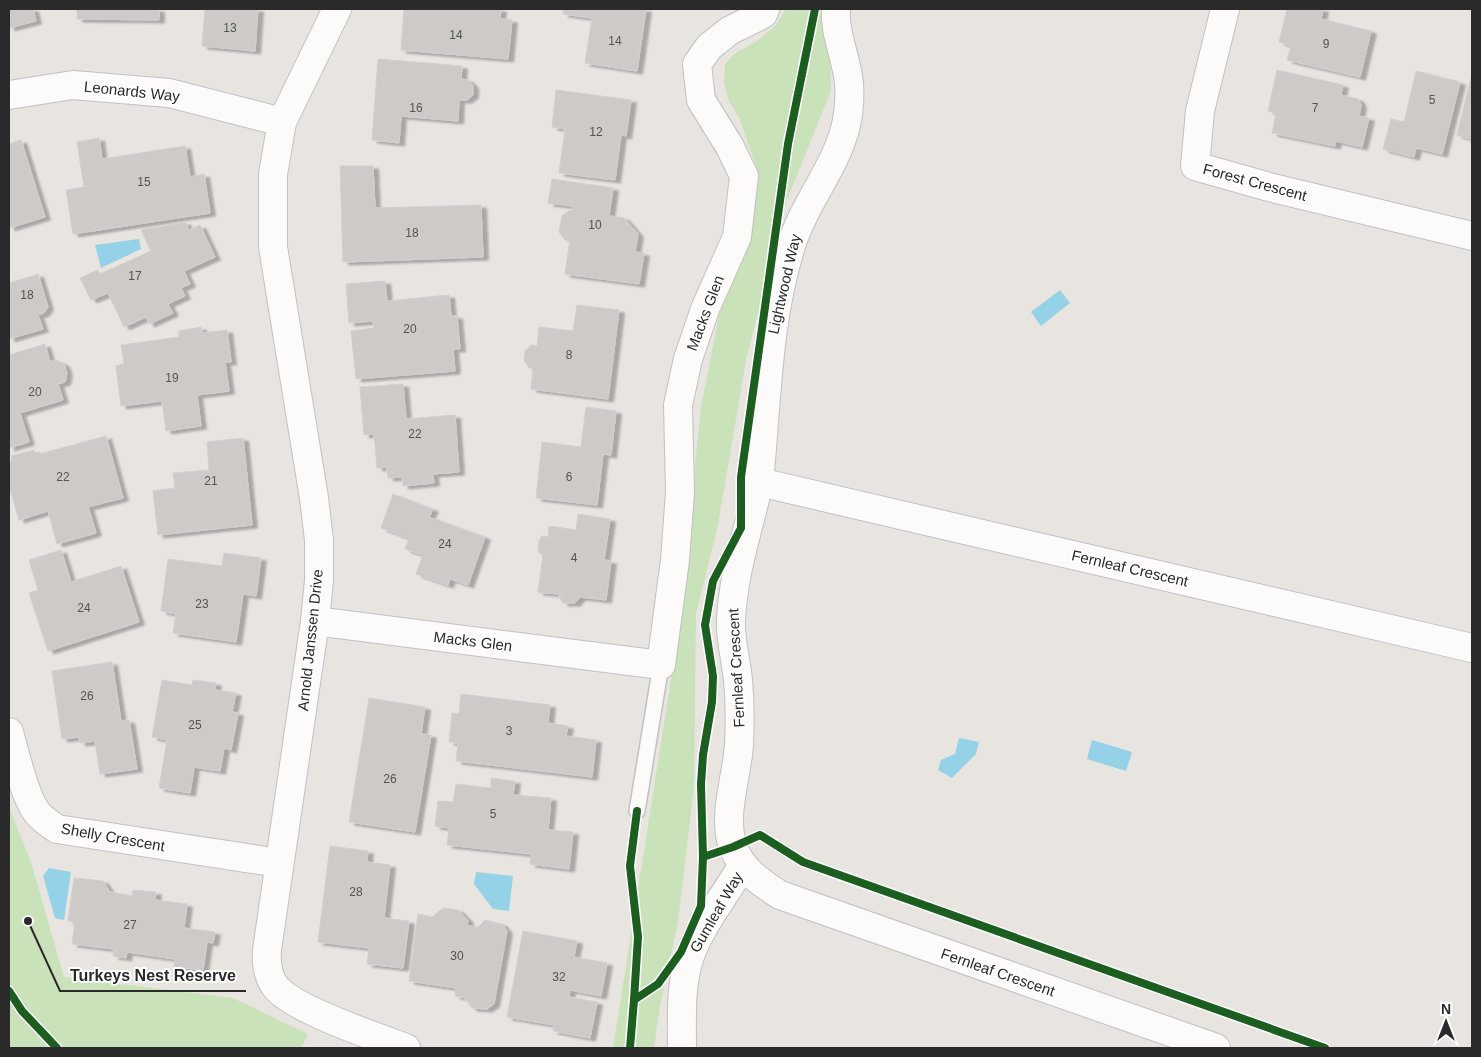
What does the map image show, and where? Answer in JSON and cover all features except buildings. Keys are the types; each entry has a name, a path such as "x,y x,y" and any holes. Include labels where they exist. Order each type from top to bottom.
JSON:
{"street":[{"name":"Arnold Janssen Drive","path":"336,9 282,122 273,174 273,247 314,498 319,540 319,580 316,621 279,863 266,964 269,976 276,988 285,997 299,1005 406,1048"},
{"name":"Macks Glen","path":"316,621 660,665 677,540 680,492 678,405 688,359 705,308 737,236 744,176 730,147 701,100 697,64 709,47 729,32 763,14 765,9"},
{"name":"Lightwood Way","path":"759,482 773,327 788,255 802,217 836,153 846,126 849,83 838,35 836,9"},
{"name":"Forest Crescent","path":"1225,9 1200,111 1194,166 1269,187 1472,236"},
{"name":"Leonards Way","path":"9,95 73,85 169,92 282,122"},
{"name":"Fernleaf Crescent","path":"1216,1048 780,895 759,882 743,866 733,847 730,826 730,807 739,746 740,715 731,622 733,593 759,482 1472,648"},
{"name":"Shelly Crescent","path":"9,732 28,796 34,808 44,820 57,829 279,863"},
{"name":"Gumleaf Way","path":"682,1048 684,986 690,956 705,926 743,866"}],"lane":[{"name":"Macks Glen","path":"637,811 660,665"}],"green space":[{"path":"786,9 829,9 831,91 787,200 746,360 718,525 696,614 694,787 678,922 660,1006 654,1048 613,1048 680,622 692,526 694,475 701,407 720,310 754,200 757,168 739,118 729,101 724,82 725,64 734,54 757,41 776,25"},
{"path":"9,807 32,865 64,977 233,998 308,1034 301,1048 9,1048"}],"water":[{"path":"139,239 141,249 101,268 95,245"},
{"path":"1060,290 1070,303 1041,326 1031,312"},
{"path":"959,738 979,742 976,754 952,778 938,770 941,760 955,754"},
{"path":"1092,740 1132,752 1126,771 1087,759"},
{"path":"49,868 71,872 64,920 55,918 43,876"},
{"path":"476,872 513,876 509,911 493,909 474,884"}],"cycle path":[{"path":"703,857 701,784 703,755 712,702 713,676 705,625 713,581 741,528 741,477 788,144 815,9"},
{"path":"634,1000 638,937 630,866 637,811"},
{"path":"630,1048 634,1000 658,984 681,952 701,906 703,857 760,835 803,862 1325,1048"},
{"path":"9,991 22,1011 57,1048"}],"place":[{"name":"Turkeys Nest Reserve","path":"28,921"}]}
